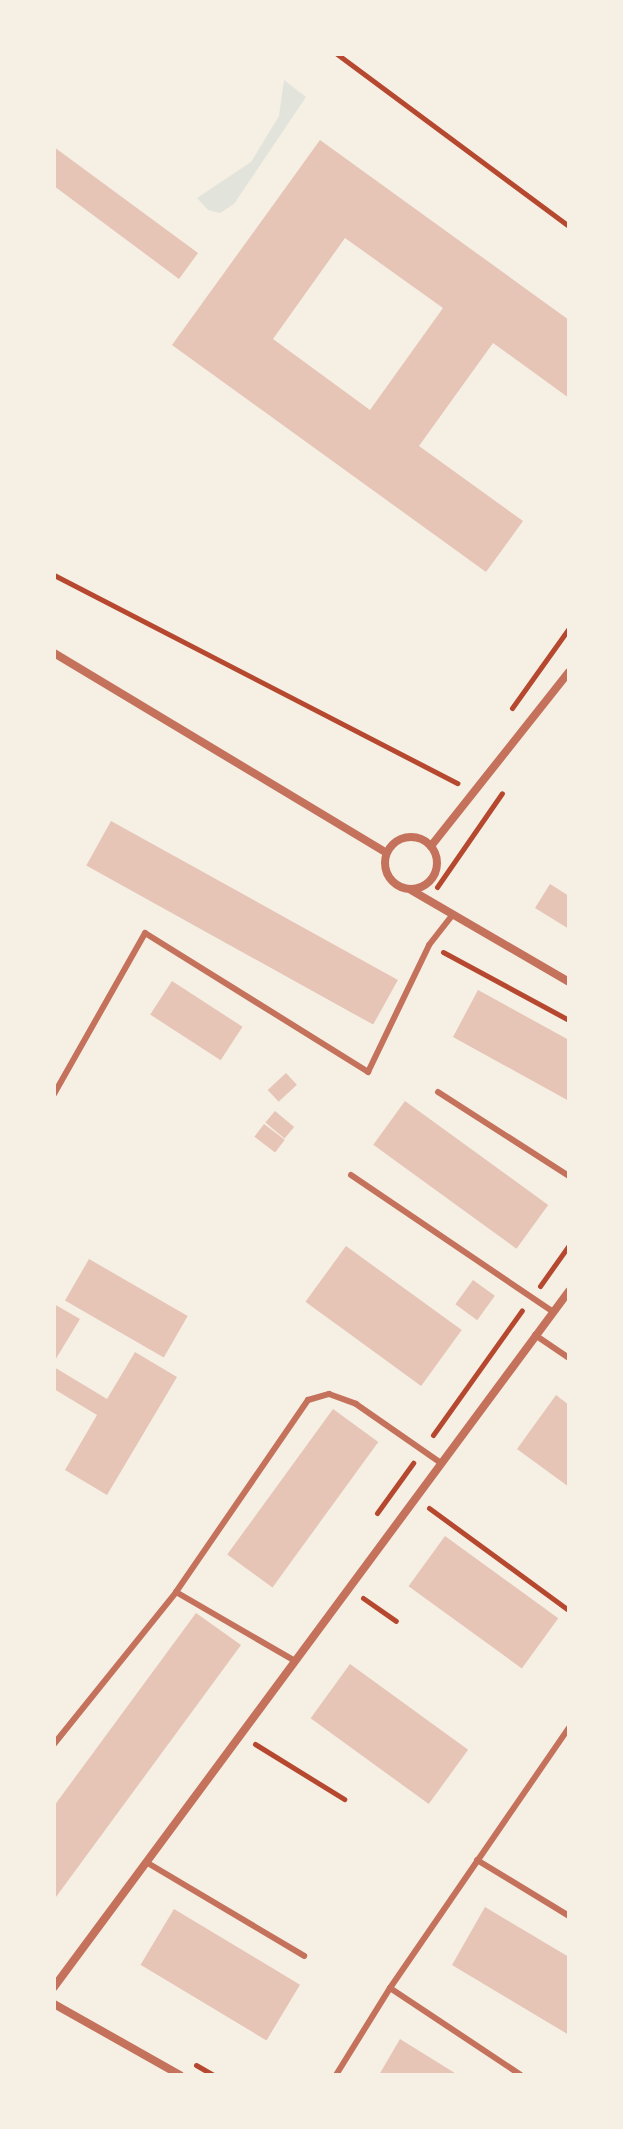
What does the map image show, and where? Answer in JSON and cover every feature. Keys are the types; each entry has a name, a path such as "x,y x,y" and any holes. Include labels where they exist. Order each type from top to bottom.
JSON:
{"street":[{"path":"54,653 387,853"},
{"path":"411,890 433,878 431,846 569,672"},
{"path":"387,853 408,837 431,846"},
{"path":"387,853 390,878 451,917 569,982"},
{"path":"54,1987 569,1291"},
{"path":"54,2004 180,2075"}],"lane":[{"path":"54,1094 145,933 368,1072 429,945 451,917"},
{"path":"438,1092 569,1176"},
{"path":"351,1175 553,1312"},
{"path":"535,1335 569,1358"},
{"path":"54,1744 176,1592 308,1400 329,1394 356,1404 441,1463"},
{"path":"176,1592 295,1661"},
{"path":"336,2075 390,1988 569,1728"},
{"path":"477,1860 569,1916"},
{"path":"146,1862 304,1956"},
{"path":"390,1988 521,2075"}],"path":[{"path":"337,54 569,226"},
{"path":"55,577 458,784 468,771"},
{"path":"504,719 569,628"},
{"path":"435,899 443,876 509,782"},
{"path":"429,945 569,1020"},
{"path":"425,1505 567,1609"},
{"path":"367,1602 396,1621"},
{"path":"251,1742 344,1799"}],"shaded area":[{"path":"284,80 306,97 234,204 220,213 208,210 197,198 251,162 279,116"}],"building":[{"path":"320,140 569,320 569,398 493,343 419,446 523,521 486,572 172,345","holes":["345,238 443,308 370,410 273,339"]},
{"path":"54,147 198,253 179,279 54,186"},
{"path":"111,821 398,980 373,1025 86,866"},
{"path":"550,884 569,896 569,929 535,908"},
{"path":"172,981 242,1027 221,1060 150,1015"},
{"path":"478,990 569,1040 569,1101 453,1037"},
{"path":"286,1073 297,1085 279,1102 268,1090"},
{"path":"405,1101 548,1205 516,1249 373,1145"},
{"path":"275,1111 294,1127 285,1139 265,1122"},
{"path":"264,1124 285,1140 275,1152 254,1137"},
{"path":"346,1246 462,1330 421,1386 305,1302"},
{"path":"89,1259 188,1316 164,1358 65,1301"},
{"path":"473,1280 495,1296 477,1320 455,1304"},
{"path":"54,1304 80,1319 54,1362"},
{"path":"135,1352 177,1377 107,1495 65,1470 97,1415 54,1389 54,1367 107,1399"},
{"path":"556,1395 569,1405 569,1487 517,1449"},
{"path":"333,1409 378,1442 273,1588 227,1555"},
{"path":"445,1536 558,1618 522,1668 409,1586"},
{"path":"196,1613 241,1645 56,1897 54,1806"},
{"path":"350,1664 468,1750 429,1804 311,1718"},
{"path":"485,1907 569,1957 569,2035 452,1965"},
{"path":"174,1909 300,1985 267,2040 141,1965"},
{"path":"400,2039 458,2075 379,2075"}]}
